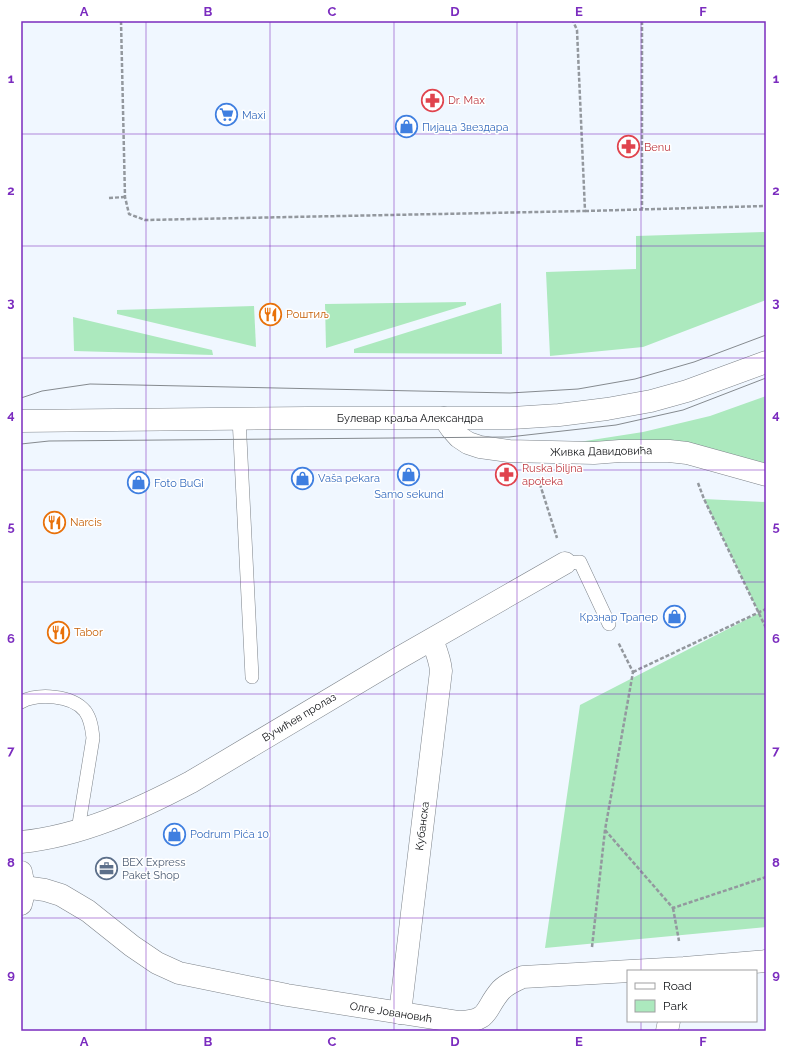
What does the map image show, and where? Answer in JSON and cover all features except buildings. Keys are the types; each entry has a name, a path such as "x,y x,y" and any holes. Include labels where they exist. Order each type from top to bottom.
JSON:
{"street":[{"name":"Булевар краља Александра","path":"21,421 238,418 444,418 559,415 621,407 651,401 687,391 766,362"},
{"name":"Живка Давидовића","path":"444,418 459,437 468,443 480,447 509,451 594,453 620,450 653,450 687,453 766,475"},
{"name":"Булевар краља Александра","path":"21,428 47,420"},
{"name":"Вучићев пролаз","path":"21,842 55,836 102,822 191,782 399,658 565,563"},
{"name":"Кубанска","path":"400,1013 441,671 438,652 432,640"},
{"name":"Олге Јовановић","path":"22,888 45,890 61,895 88,911 156,963 180,973 287,995 448,1021 468,1022 483,1016 503,988 523,977 627,972"},
{"name":"Олге Јовановић","path":"684,970 766,960"}],"lane":[{"path":"238,418 252,677"},
{"path":"565,563 580,562 609,624"},
{"path":"21,702 24,700 48,697 68,700 85,711 89,718 93,738 78,830"}],"path":[{"path":"121,21 125,197 129,214 145,220 642,210 766,206"},
{"path":"573,21 578,30 585,211"},
{"path":"642,21 642,210"},
{"path":"109,198 125,197"},
{"path":"529,451 565,563"},
{"path":"687,453 704,499 766,628"},
{"path":"633,672 766,609"},
{"path":"589,973 605,830 633,672 609,624"},
{"path":"605,830 673,908 684,970"},
{"path":"673,908 766,877"}],"green space":[{"path":"766,232 766,300 643,347 550,356 546,272 636,269 636,236"},
{"path":"466,302 466,305 326,348 325,304"},
{"path":"501,303 502,354 354,353 354,349"},
{"path":"254,306 256,347 117,314 117,310"},
{"path":"73,317 212,350 213,355 74,351"},
{"path":"766,396 766,466 566,444 643,432 710,416"},
{"path":"704,499 766,502 766,927 545,948 580,705 759,613"}],"tram line":[{"path":"21,398 42,391 90,384 510,393 578,389 635,379 694,362 766,335"},
{"path":"21,444 49,441 509,437 616,425 683,410 766,378"}],"place":[{"name":"Dr. Max","path":"432,100"},
{"name":"Maxi","path":"227,115"},
{"name":"Пијаца Звездара","path":"406,127"},
{"name":"Benu","path":"628,147"},
{"name":"Роштиљ","path":"270,314"},
{"name":"Samo sekund","path":"409,474"},
{"name":"Ruska biljna apoteka","path":"507,474"},
{"name":"Vaša pekara","path":"302,478"},
{"name":"Foto BuGi","path":"138,483"},
{"name":"Narcis","path":"55,522"},
{"name":"Крзнар Трапер","path":"674,617"},
{"name":"Tabor","path":"58,632"},
{"name":"Podrum Pića 10","path":"174,834"},
{"name":"BEX Express Paket Shop","path":"107,868"}]}
